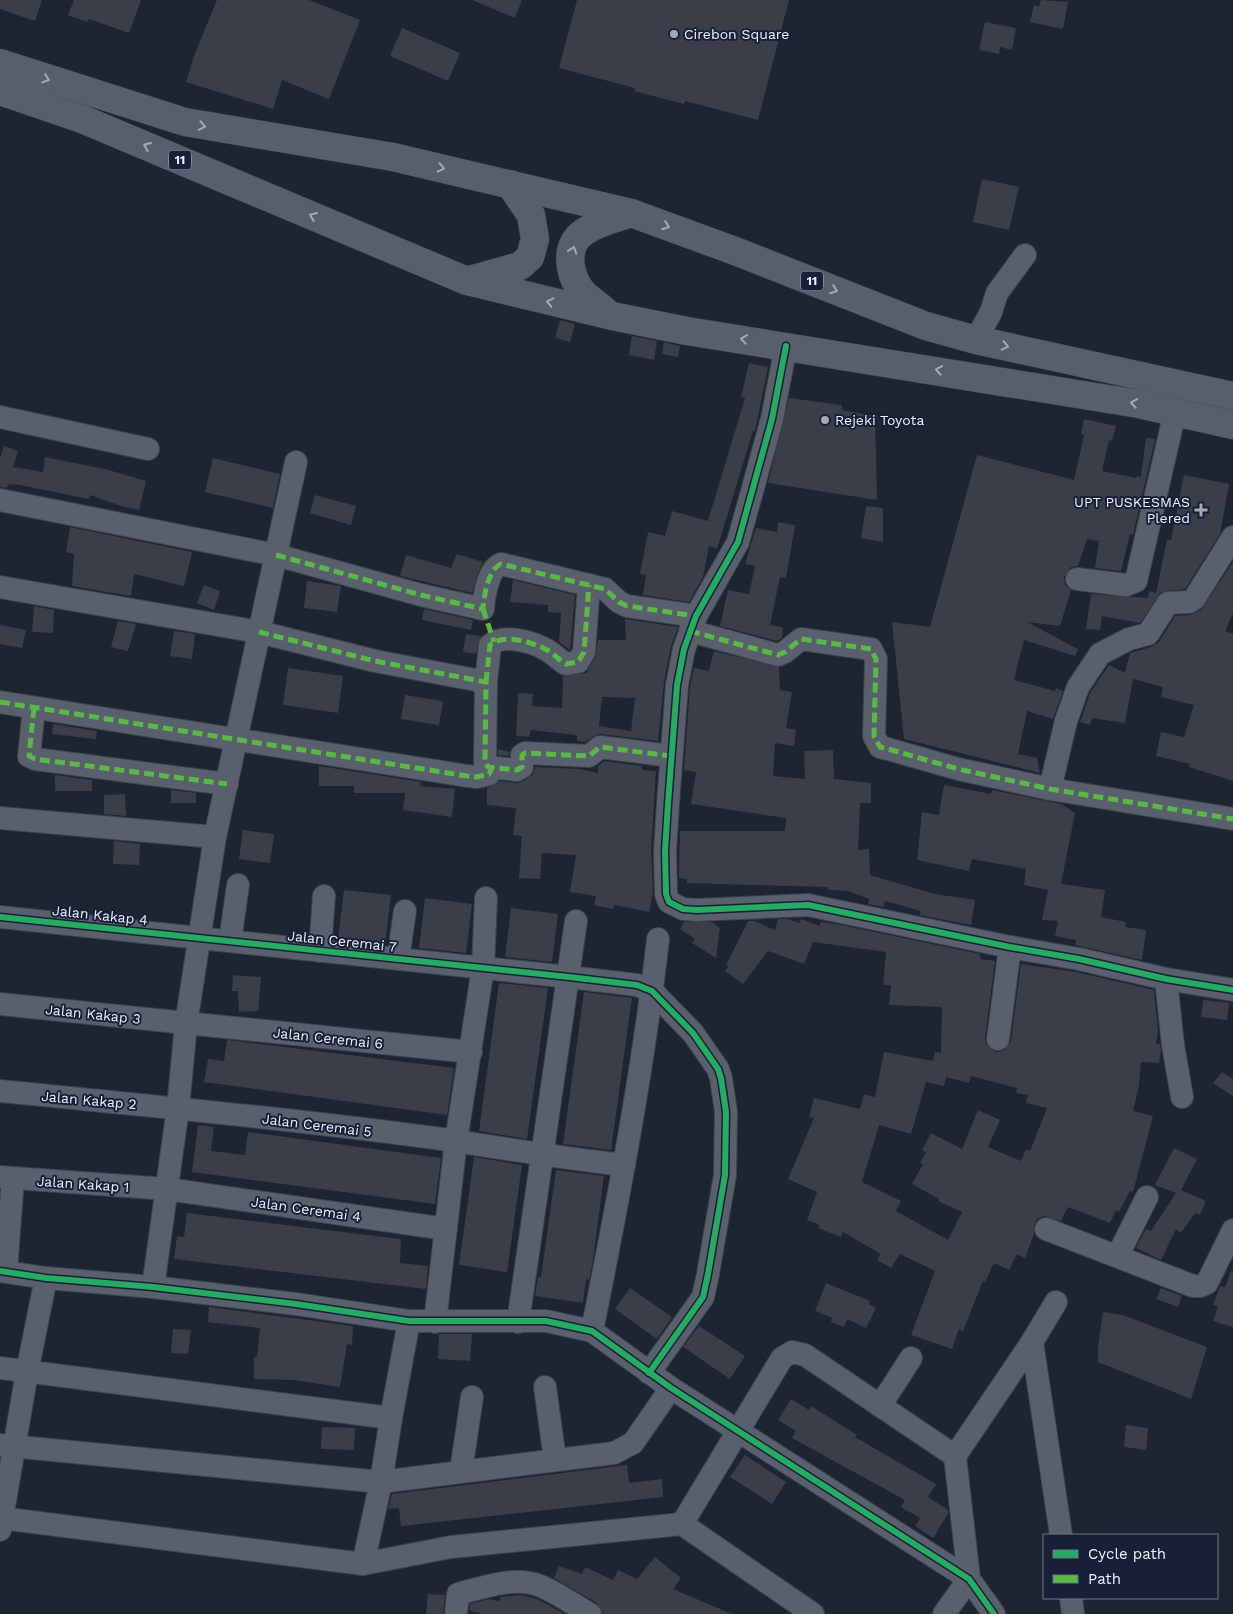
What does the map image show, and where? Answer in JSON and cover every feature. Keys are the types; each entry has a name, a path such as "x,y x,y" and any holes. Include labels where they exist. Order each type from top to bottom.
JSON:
{"highway":[{"name":"11","path":"0,63 184,122 394,157 631,213 735,251 926,326 976,340 1233,396"},
{"name":"11","path":"0,91 82,119 467,281 612,316 1138,404 1233,424"},
{"path":"467,281 520,266 530,257 535,239 532,222 530,215 510,184"},
{"path":"612,316 583,293 573,275 570,259 573,246 578,237 595,226 631,213"}],"street":[{"path":"976,340 991,312 997,293 1025,255"},
{"path":"786,346 772,419 741,533 693,624 677,685 665,851 666,894 669,902 676,907 697,910 808,905 1010,947 1079,959 1166,979 1233,990"},
{"path":"1077,579 1126,584 1136,581 1175,412"},
{"path":"0,417 148,449"},
{"path":"153,1287 178,1108 186,1024 215,837 238,740 259,632 296,462"},
{"path":"0,500 276,555 422,595 483,609"},
{"path":"1050,789 1066,721 1078,687 1100,654 1129,639 1148,634 1168,603 1189,602 1194,598 1233,537"},
{"path":"494,642 483,609 492,575 497,566 501,564 589,584 604,589 618,602 627,606 693,624 778,655 785,652 801,639 871,649 876,659 874,736 880,747 958,770 1050,789 1233,819"},
{"path":"589,584 584,652 578,662 566,664 547,650 524,642 504,638 490,646 486,682 486,766 520,769 522,755 528,752 589,756 600,747 671,756"},
{"path":"0,587 259,632 376,661 486,682"},
{"path":"0,702 477,777 489,774 492,768"},
{"path":"34,708 30,756 35,759 227,784"},
{"path":"0,818 215,837"},
{"path":"230,941 238,885"},
{"path":"320,951 324,896"},
{"path":"435,1322 456,1142 483,968 486,898"},
{"path":"398,959 405,910"},
{"name":"Jalan Kakap 4","path":"0,917 198,938"},
{"path":"518,1322 576,921"},
{"name":"Jalan Ceremai 7","path":"198,938 569,977 636,986 652,991"},
{"path":"592,1331 624,1165 652,991 658,939"},
{"path":"998,1039 1010,947"},
{"path":"1166,979 1173,1045 1182,1097"},
{"path":"649,1373 703,1297 725,1175 726,1112 718,1069 693,1033 652,991"},
{"name":"Jalan Kakap 3","path":"0,1004 186,1024"},
{"name":"Jalan Ceremai 6","path":"186,1024 470,1052"},
{"name":"Jalan Kakap 2","path":"0,1091 178,1108"},
{"name":"Jalan Ceremai 5","path":"178,1108 456,1142 542,1156 624,1165"},
{"path":"6,1177 3,1272 296,1304 409,1321 562,1323 592,1331 671,1388 738,1429 969,1579 994,1614"},
{"name":"Jalan Kakap 1","path":"6,1177 166,1189"},
{"name":"Jalan Ceremai 4","path":"166,1189 446,1229"},
{"path":"1118,1255 1147,1197"},
{"path":"1046,1229 1118,1255 1183,1283 1201,1286 1211,1276 1233,1230"},
{"path":"46,1278 27,1372 7,1446 1,1522 363,1564 451,1547 682,1524 813,1614"},
{"path":"944,1614 969,1579 955,1456 1032,1342 1056,1302"},
{"path":"363,1564 381,1482 409,1321"},
{"path":"1032,1342 1061,1534"},
{"path":"682,1524 782,1358 792,1352 805,1355 955,1456"},
{"path":"880,1406 911,1358"},
{"path":"0,1368 391,1418"},
{"path":"544,1387 555,1460"},
{"path":"7,1446 381,1482 614,1452 634,1442 671,1388"},
{"path":"461,1471 472,1397"},
{"path":"456,1614 458,1594 493,1585 525,1582 547,1590 590,1614"},
{"path":"1071,1599 1073,1614"}],"building":[{"path":"0,0 42,0 35,21 0,9"},
{"path":"74,0 141,0 129,33 89,19 87,22 68,15"},
{"path":"217,0 309,0 360,20 329,99 282,80 273,109 186,82 194,56"},
{"path":"472,0 522,0 515,18"},
{"name":"Cirebon Square","path":"577,0 789,0 758,120 685,101 684,104 634,91 635,88 559,68"},
{"path":"1041,0 1068,2 1063,29 1030,22 1034,5 1039,7"},
{"path":"985,22 1016,28 1012,50 1000,47 999,54 979,50"},
{"path":"402,28 460,53 448,81 390,56"},
{"path":"982,179 1019,187 1009,230 973,222"},
{"path":"560,320 575,324 570,342 555,338"},
{"path":"632,336 657,341 654,360 629,355"},
{"path":"664,342 680,346 678,357 662,354"},
{"path":"749,363 768,367 755,431 753,431 717,549 709,546 703,577 689,602 643,595 646,575 640,574 648,532 665,536 672,511 708,521 745,398 741,397"},
{"path":"789,398 842,405 842,410 875,416 877,500 768,483"},
{"path":"1084,419 1116,426 1112,441 1109,440 1102,471 1136,478 1137,476 1141,477 1146,438 1155,439 1133,535 1130,534 1121,571 1095,568 1099,541 1087,539 1078,566 1071,567 1064,577 1065,585 1071,590 1060,626 1027,622 1078,649 1075,656 1024,640 1014,680 1055,691 1056,688 1063,691 1053,719 1027,711 1018,754 1037,758 1040,773 904,739 892,622 930,627 977,455 1074,480 1084,435 1081,434"},
{"path":"4,446 18,451 13,467 43,472 45,457 105,469 146,481 139,510 90,495 89,499 20,485 8,484 7,488 0,487 0,458"},
{"path":"213,458 280,474 273,508 205,492"},
{"path":"1184,475 1229,484 1220,534 1185,589 1161,592 1140,623 1102,616 1100,630 1086,629 1091,594 1148,598 1149,591 1156,593 1167,539 1171,540"},
{"path":"315,495 356,506 351,525 310,513"},
{"path":"866,506 883,508 883,542 861,538"},
{"path":"778,522 795,525 786,578 780,577 770,625 783,627 782,638 777,641 720,626 728,590 749,594 755,566 745,564 756,528 777,532"},
{"path":"70,527 192,552 184,586 134,574 131,596 72,586 74,554 66,552"},
{"path":"457,554 483,562 472,593 400,576 406,555 451,568"},
{"path":"1233,562 1233,613 1225,631 1233,634 1233,781 1189,767 1190,764 1156,756 1161,732 1184,737 1194,705 1161,697 1163,687 1133,679 1125,723 1092,718 1090,725 1080,722 1090,693 1109,665 1125,673 1130,653 1151,647 1159,642 1175,616 1190,615 1201,610"},
{"path":"513,580 575,595 570,650 559,642 561,613 548,612 548,605 510,602"},
{"path":"307,581 341,586 337,612 304,608"},
{"path":"204,585 220,591 214,610 197,603"},
{"path":"34,606 54,610 53,633 32,632"},
{"path":"424,609 473,620 471,630 422,620"},
{"path":"625,619 678,627 671,646 664,682 658,741 601,734 585,742 577,741 577,735 531,730 529,737 516,736 518,693 533,694 532,706 562,708 563,676 586,673 595,658 598,640 626,640","holes":["602,697 635,698 631,731 599,726"]},
{"path":"118,621 136,624 128,651 111,647"},
{"path":"0,625 26,630 22,648 0,644"},
{"path":"174,631 195,634 192,659 170,656"},
{"path":"466,634 481,636 476,654 463,652"},
{"path":"714,651 779,667 780,690 792,692 786,728 796,730 794,746 775,743 773,776 805,779 804,751 833,750 834,779 871,783 871,803 860,803 858,850 869,849 870,875 935,894 975,900 971,925 920,915 921,911 885,901 884,907 868,904 869,899 848,891 828,890 828,887 687,883 687,879 679,878 680,831 785,831 786,818 691,804 696,772 684,770 690,687 694,668 709,671"},
{"path":"288,668 343,676 338,713 283,705"},
{"path":"405,695 443,701 439,725 401,719"},
{"path":"53,724 97,731 96,739 52,734"},
{"path":"498,749 510,752 509,756 498,755"},
{"path":"604,761 642,766 642,770 656,771 651,851 653,893 649,912 614,905 613,909 594,905 596,896 570,892 576,855 542,853 540,879 519,878 522,836 513,835 516,808 487,805 487,788 500,781 516,783 524,781 533,774 535,767 579,769 598,773 598,766"},
{"path":"319,766 421,782 420,786 455,789 452,817 403,810 405,793 354,793 354,786 319,786"},
{"path":"55,775 92,780 92,791 55,791"},
{"path":"944,785 991,794 992,790 1061,804 1075,813 1061,884 1105,890 1101,917 1126,922 1125,927 1146,930 1142,960 1075,945 1076,940 1055,936 1058,921 1042,920 1048,890 1024,885 1026,869 972,859 969,871 917,860 922,812 939,815"},
{"path":"171,790 196,793 196,803 171,803"},
{"path":"125,794 126,816 104,814 104,795"},
{"path":"243,830 274,834 270,863 239,859"},
{"path":"114,841 140,844 139,865 113,864"},
{"path":"344,890 391,895 385,944 338,939"},
{"path":"425,898 472,904 466,953 419,948"},
{"path":"511,908 558,914 552,962 505,957"},
{"path":"778,919 787,919 799,923 801,919 820,926 821,922 841,925 980,954 980,959 995,961 985,1038 986,1044 996,1052 1003,1051 1011,1041 1021,964 1076,972 1154,990 1158,1031 1156,1044 1160,1044 1161,1050 1159,1063 1141,1062 1139,1085 1133,1111 1153,1116 1133,1192 1130,1191 1119,1212 1116,1210 1110,1223 1068,1207 1061,1221 1044,1216 1037,1219 1034,1225 1034,1234 1025,1258 1017,1254 1009,1270 994,1263 985,1282 983,1281 963,1331 959,1329 952,1349 911,1335 935,1271 900,1254 891,1268 877,1260 881,1254 843,1232 841,1237 818,1228 820,1225 807,1220 817,1192 788,1179 814,1118 809,1117 814,1098 860,1109 864,1094 875,1097 884,1052 933,1061 935,1052 941,1053 942,1007 889,1005 891,985 883,985 886,952 813,942 804,964 768,951 743,984 725,971 729,966 726,965 748,921 755,921 775,930","holes":["971,1076 1017,1088 1016,1093 1028,1095 1026,1103 1047,1108 1030,1151 1026,1149 1021,1161 988,1147 1000,1120 978,1110 962,1149 931,1133 922,1150 926,1152 920,1163 923,1164 912,1184 939,1199 938,1201 962,1212 948,1240 896,1211 901,1201 862,1182 879,1125 911,1134 926,1082 944,1086 946,1077 969,1083"]},
{"path":"684,922 712,922 720,928 716,958 692,943 695,939 680,929"},
{"path":"233,975 261,977 258,1011 239,1012 238,991 232,991"},
{"path":"499,983 548,988 527,1139 479,1131"},
{"path":"584,992 632,998 611,1150 563,1144"},
{"path":"1203,1000 1229,1003 1227,1020 1201,1017"},
{"path":"227,1040 454,1068 447,1115 204,1082 208,1059 224,1061"},
{"path":"1222,1072 1233,1079 1233,1096 1213,1083"},
{"path":"198,1125 214,1127 211,1151 245,1155 248,1132 441,1158 435,1204 192,1172"},
{"path":"1174,1148 1197,1159 1181,1190 1206,1201 1200,1215 1195,1213 1181,1233 1176,1229 1161,1260 1136,1248 1146,1229 1151,1231 1176,1193 1155,1185"},
{"path":"474,1157 522,1165 507,1272 459,1265"},
{"path":"556,1170 604,1176 593,1260 589,1280 586,1279 583,1303 535,1296 538,1277 541,1277"},
{"path":"187,1213 401,1239 400,1263 428,1266 426,1289 174,1259 177,1236 184,1237"},
{"path":"1231,1271 1233,1271 1233,1327 1213,1321 1218,1307 1213,1305 1220,1286 1225,1287"},
{"path":"826,1283 870,1301 869,1304 876,1308 866,1328 847,1319 844,1327 831,1322 832,1318 815,1311"},
{"path":"630,1288 672,1317 657,1339 615,1309"},
{"path":"1161,1288 1182,1296 1178,1307 1156,1299"},
{"path":"209,1307 353,1326 352,1345 347,1344 340,1387 294,1380 254,1379 254,1357 257,1357 260,1328 208,1322"},
{"path":"1103,1312 1123,1315 1207,1347 1191,1399 1098,1362"},
{"path":"699,1326 745,1356 730,1379 683,1347"},
{"path":"173,1329 191,1330 188,1354 171,1353"},
{"path":"439,1334 472,1334 470,1361 438,1359"},
{"path":"791,1399 809,1410 811,1406 857,1435 855,1437 936,1484 928,1497 948,1510 948,1514 933,1538 915,1526 920,1518 901,1507 905,1500 792,1438 796,1431 778,1420"},
{"path":"1126,1425 1148,1428 1146,1450 1124,1447"},
{"path":"322,1427 355,1428 354,1450 321,1449"},
{"path":"745,1455 786,1482 772,1504 730,1477"},
{"path":"627,1465 629,1483 662,1479 663,1497 401,1526 399,1508 388,1509 392,1494"},
{"path":"655,1557 681,1578 673,1589 732,1614 603,1614 597,1603 554,1578 559,1566 582,1574 585,1567 613,1580 618,1570 637,1579"},
{"path":"428,1594 445,1595 443,1614 426,1614"},
{"path":"521,1595 537,1599 565,1614 483,1614 470,1611 470,1604 489,1599 499,1601 501,1597"}],"marked path":[{"path":"276,555 421,595 483,609 490,577 493,571 501,564 605,589 619,602 627,606 696,616"},
{"path":"486,682 490,645 496,641 510,639 534,644 547,650 566,664 578,662 584,652 589,585"},
{"path":"483,609 494,642"},
{"path":"690,631 778,655 785,652 801,639 871,649 876,659 874,736 880,747 958,769 1050,789 1233,819"},
{"path":"259,632 375,661 486,682 485,762 488,767 517,770 522,767 522,755 525,753 589,756 600,747 671,756"},
{"path":"0,702 467,776 477,777 489,774 492,768"},
{"path":"34,708 29,756 35,759 227,784"}],"cycle path":[{"path":"786,346 772,419 738,542 696,616 684,649 677,685 665,851 666,894 669,902 683,909 697,910 808,905 1010,947 1079,959 1166,979 1233,990"},
{"path":"0,917 569,977 637,985 652,991 693,1033 718,1069 726,1112 725,1175 703,1297 649,1373"},
{"path":"0,1271 46,1278 153,1287 296,1304 409,1321 546,1321 592,1331 671,1388 969,1579 994,1614"}],"place":[{"name":"Cirebon Square","path":"674,34"},
{"name":"Rejeki Toyota","path":"825,420"},
{"name":"UPT PUSKESMAS Plered","path":"1201,510"}]}
